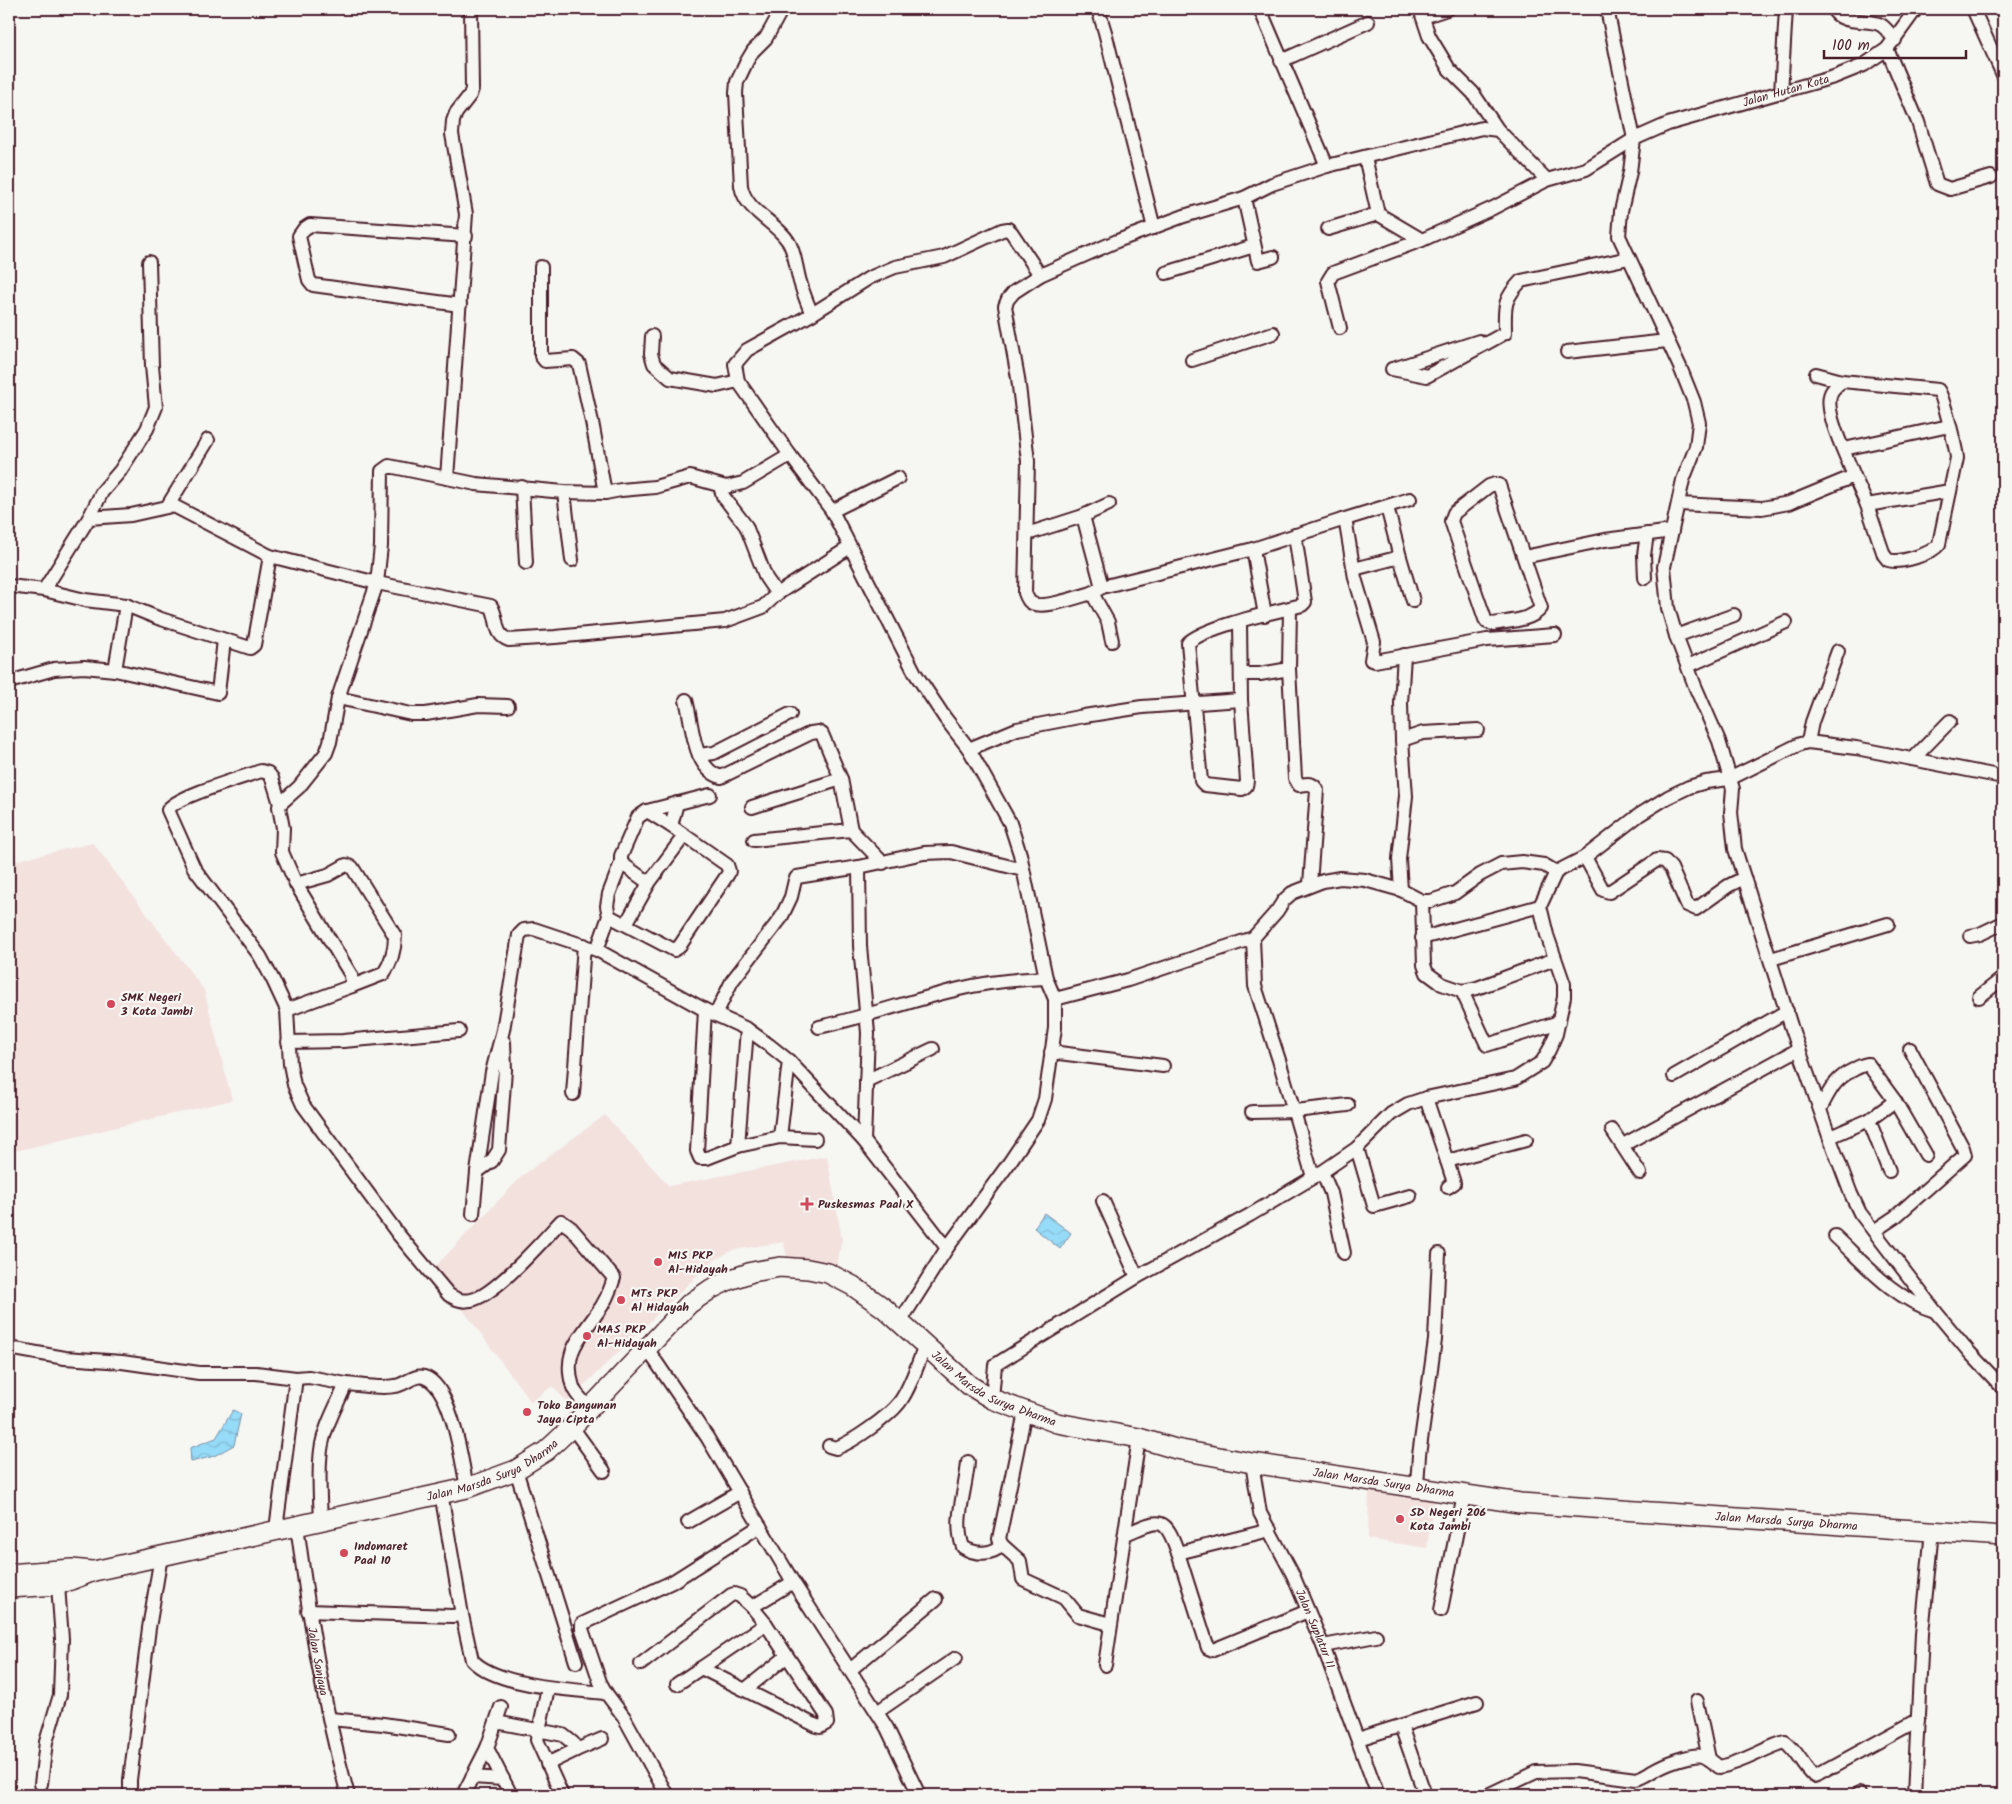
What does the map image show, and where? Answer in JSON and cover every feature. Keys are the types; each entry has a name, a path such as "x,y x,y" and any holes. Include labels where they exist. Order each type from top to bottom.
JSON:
{"highway":[{"name":"Jalan Marsda Surya Dharma","path":"94,1571 467,1488 516,1470 546,1451 572,1427 646,1347 689,1304 728,1280 752,1272 780,1268 808,1269 828,1273 853,1286 884,1308 969,1385 992,1399 1057,1423 1139,1438 1176,1449 1252,1464 1417,1486 1520,1503 1772,1522 1840,1524 2003,1536"},
{"path":"9,1574 72,1569 94,1571"},
{"path":"9,1588 58,1585 94,1571"}],"street":[{"path":"447,478 466,236 466,214 452,134 456,113 470,95 472,89 471,9"},
{"path":"782,9 766,38 753,51 737,82 741,186 742,194 748,203 788,241 800,285 812,314"},
{"path":"1098,9 1106,32 1154,228"},
{"path":"1260,9 1327,166"},
{"path":"1447,9 1422,13 1429,36 1449,69 1473,93 1498,130 1547,180"},
{"path":"1607,9 1634,139 1630,172 1621,210 1619,236 1694,402 1699,423 1696,447 1683,480 1664,567 1668,608 1676,636 1719,741 1733,789 1731,812 1736,849 1744,878 1799,1049 1851,1194 1864,1218 1935,1310 1970,1352 2003,1387"},
{"path":"1780,93 1786,9"},
{"path":"1833,9 1838,16 1859,22 1880,24 1891,45 1937,184 1950,189 1991,177"},
{"name":"Jalan Hutan Kota","path":"1340,328 1328,281 1333,272 1422,240 1493,208 1547,180 1586,169 1634,139 1668,124 1834,77 1856,68 1891,45 1916,9"},
{"path":"1978,11 2003,75"},
{"path":"1281,61 1368,22"},
{"path":"1410,499 1253,549 1097,590 1048,605 1034,605 1028,601 1026,593 1028,461 1018,378 1005,306 1008,298 1014,292 1040,276 1117,241 1184,216 1244,198 1272,184 1327,166 1482,128 1498,130"},
{"path":"1364,157 1378,214 1422,240"},
{"path":"1244,198 1258,261 1273,257"},
{"path":"1328,229 1378,214"},
{"path":"460,305 313,285 309,280 299,236 310,225 466,236"},
{"path":"900,1322 947,1248 1038,1120 1045,1099 1055,1028 1055,999 1046,978 1020,854 1010,823 969,749 945,718 915,673 832,511 738,381 734,364 747,350 812,314 869,278 895,267 944,257 1008,229 1040,276"},
{"path":"1166,273 1254,246"},
{"path":"1505,333 1505,302 1521,281 1629,258"},
{"path":"44,590 90,518 102,492 120,471 147,429 156,407 152,366 149,262"},
{"path":"541,267 541,356 545,361 573,359 579,364 594,430 605,493"},
{"path":"1192,360 1273,333"},
{"path":"1505,333 1427,376 1392,369 1458,348 1505,333"},
{"path":"652,336 651,354 654,364 670,378 717,386 738,381"},
{"path":"1567,352 1667,340"},
{"path":"1816,374 1842,381 1938,390 1942,394 1957,458 1939,544 1933,552 1897,561 1888,560 1884,556 1867,505 1832,417 1829,402 1832,392 1842,381"},
{"path":"1844,449 1949,426"},
{"path":"90,518 131,515 162,508 170,504 208,440"},
{"path":"280,804 299,787 326,752 330,742 338,698 377,583 382,546 382,471 389,466 476,484 564,492 605,493 655,487 690,477 726,487 743,483 790,455"},
{"path":"1678,504 1762,508 1788,503 1854,476"},
{"path":"832,511 898,478"},
{"path":"1487,640 1488,622 1451,516 1489,486 1495,484 1499,486 1541,608 1537,613 1529,617 1493,624 1488,622"},
{"path":"720,486 724,496 746,526 766,578 777,594"},
{"path":"522,487 526,563"},
{"path":"1867,505 1950,491"},
{"path":"564,492 572,560"},
{"path":"170,504 270,556 377,583 491,606 496,612 498,632 502,638 509,640 725,620 763,607 777,594 850,547"},
{"path":"1027,534 1083,516 1109,504"},
{"path":"1386,507 1413,601"},
{"path":"1083,516 1097,590 1108,622 1112,641"},
{"path":"1342,520 1346,524 1354,569 1374,642 1372,660 1487,640 1555,635"},
{"path":"1524,557 1605,540 1672,531"},
{"path":"1645,578 1644,555 1647,534"},
{"path":"1240,622 1247,781 1246,786 1242,789 1205,785 1201,781 1188,643 1199,634 1240,622 1302,605 1306,598 1295,535"},
{"path":"1253,549 1265,615"},
{"path":"9,586 44,590 85,600 126,605 250,648 254,645 270,556"},
{"path":"1354,569 1400,557"},
{"path":"115,670 126,605"},
{"path":"1290,608 1289,669 1295,778 1299,785 1310,783 1317,790 1310,884"},
{"path":"1676,636 1734,615"},
{"path":"1688,666 1786,622"},
{"path":"9,682 54,669 84,667 115,670 218,694 224,640"},
{"path":"1808,742 1812,722 1838,651"},
{"path":"1402,890 1399,859 1406,796 1401,703 1404,655"},
{"path":"1241,674 1260,674 1289,669"},
{"path":"338,698 411,714 426,714 478,704 508,706"},
{"path":"686,700 699,755 711,771 721,777 811,732 822,734 831,750 841,779 851,830 882,863"},
{"path":"969,749 1017,729 1142,707 1242,700"},
{"path":"699,755 714,753 790,714"},
{"path":"1914,759 1950,721"},
{"path":"1402,740 1424,733 1478,730"},
{"path":"992,1399 995,1365 1137,1277 1318,1175 1357,1148 1391,1114 1408,1104 1426,1098 1515,1079 1531,1071 1542,1062 1550,1050 1559,1022 1564,997 1564,984 1540,906 1556,872 1586,858 1639,815 1668,797 1706,782 1729,779 1800,744 1808,742 1856,748 2003,777"},
{"path":"352,986 351,975 296,884 282,852 283,828 279,810 280,804 272,778 268,772 261,771 200,791 176,802 168,810 194,868 260,956 287,1010 288,1042 294,1085 303,1105 398,1234 449,1295 458,1300 466,1301 473,1300 488,1292 516,1268 562,1221 571,1228 614,1278 608,1297 574,1344 571,1355 570,1368 573,1388 589,1408"},
{"path":"752,807 841,779"},
{"path":"597,950 609,916 607,906 609,894 621,863 621,856 636,819 647,811 710,794"},
{"path":"671,826 677,803"},
{"path":"609,916 671,950 677,949 729,872 727,865 647,811"},
{"path":"754,840 851,830"},
{"path":"626,924 649,883 684,836"},
{"path":"815,1139 780,1138 738,1146 707,1158 700,1158 697,1151 710,1012 780,918 791,897 797,877 882,863 924,853 951,852 1023,870"},
{"path":"1586,858 1604,890 1609,892 1658,860 1666,861 1672,868 1687,905 1696,909 1728,886 1744,878"},
{"path":"1055,999 1128,980 1253,938 1277,911 1284,900 1292,893 1310,884 1340,878 1365,880 1402,890 1422,901 1431,902 1455,893 1480,875 1501,864 1522,862 1544,864 1556,872"},
{"path":"621,863 649,883"},
{"path":"287,1010 383,974 395,948 395,936 352,867 346,865 328,875 296,884"},
{"path":"859,867 860,946 868,1033 864,1140"},
{"path":"1422,901 1424,965 1427,973 1442,984 1462,991 1477,988 1555,959"},
{"path":"1422,938 1540,906"},
{"path":"1970,936 1980,934 2003,923"},
{"path":"1771,959 1888,924"},
{"path":"473,1214 477,1172 492,1072 503,1030 519,935 524,930 534,929 597,950 710,1012 747,1029 789,1061 864,1140 947,1248"},
{"path":"1253,938 1255,986 1295,1111 1318,1175 1331,1193 1344,1253"},
{"path":"573,1094 584,945"},
{"path":"818,1028 867,1016 960,988 1018,979 1046,978"},
{"path":"1979,997 2003,978"},
{"path":"1462,991 1487,1045 1559,1022"},
{"path":"1674,1076 1787,1011"},
{"path":"738,1146 747,1029"},
{"path":"477,1172 492,1161 499,1150 505,1070 503,1030"},
{"path":"288,1042 343,1041 459,1031"},
{"path":"1623,1146 1799,1049"},
{"path":"1874,1231 1895,1217 1965,1155 1910,1049"},
{"path":"866,1082 933,1050"},
{"path":"1051,1052 1163,1066"},
{"path":"780,1138 789,1061"},
{"path":"1820,1109 1840,1076 1862,1065 1871,1066 1896,1101 1926,1155"},
{"path":"1426,1098 1454,1183 1448,1187"},
{"path":"1830,1137 1869,1120 1896,1101"},
{"path":"1252,1112 1295,1111 1348,1105"},
{"path":"1869,1120 1890,1171"},
{"path":"1612,1130 1640,1173"},
{"path":"1447,1161 1526,1140"},
{"path":"1357,1148 1374,1206 1410,1196"},
{"path":"1103,1201 1137,1277"},
{"path":"1835,1236 1888,1286 1917,1305 1935,1310"},
{"path":"1417,1486 1419,1454 1435,1340 1439,1254"},
{"path":"830,1446 836,1448 844,1446 875,1424 899,1403 925,1346"},
{"path":"646,1347 740,1492 793,1582 887,1728 919,1795"},
{"path":"9,1348 65,1358 122,1362 199,1373 256,1373 296,1378 309,1377 346,1384 396,1386 417,1377 424,1377 430,1381 446,1400 452,1414 467,1488"},
{"path":"276,1529 296,1378"},
{"path":"321,1520 319,1478 321,1448 331,1418 346,1384"},
{"path":"1025,1412 999,1540 1020,1561 1023,1579 1064,1598 1078,1615 1110,1624"},
{"path":"572,1427 604,1471"},
{"path":"1105,1665 1139,1438"},
{"path":"968,1462 966,1487 959,1515 963,1547 976,1553 996,1550 1002,1545"},
{"name":"Jalan Suplatur II","path":"1252,1464 1260,1513 1293,1576 1323,1646 1378,1795"},
{"path":"516,1470 576,1662"},
{"path":"688,1522 740,1492"},
{"path":"441,1493 470,1656 475,1663 497,1675 548,1688 606,1693"},
{"path":"1441,1610 1464,1495"},
{"path":"1126,1534 1146,1525 1160,1523 1171,1532 1210,1650 1308,1611"},
{"name":"Jalan Sanjaya","path":"297,1525 308,1611 323,1694 348,1795"},
{"path":"667,1795 624,1717 606,1693 595,1672 582,1629 583,1622 672,1582 760,1526"},
{"path":"1178,1553 1270,1530"},
{"path":"1914,1795 1922,1634 1932,1530"},
{"path":"130,1795 130,1780 149,1628 161,1556"},
{"path":"752,1606 793,1582"},
{"path":"41,1784 46,1742 60,1695 62,1639 58,1585"},
{"path":"642,1664 734,1594 740,1596 752,1606 766,1624 826,1715 827,1723 824,1726 817,1726 701,1668"},
{"path":"850,1670 936,1599"},
{"path":"308,1611 462,1615"},
{"path":"677,1684 766,1624"},
{"path":"1323,1646 1376,1636"},
{"path":"746,1689 786,1657"},
{"path":"877,1712 956,1658"},
{"path":"548,1688 538,1743 562,1795"},
{"path":"1358,1739 1477,1702"},
{"path":"1697,1702 1709,1759"},
{"path":"463,1795 488,1748 501,1707"},
{"path":"330,1719 383,1724 449,1734"},
{"path":"1488,1795 1536,1772 1574,1771 1636,1779 1688,1756 1701,1755 1719,1767 1733,1765 1759,1754 1768,1747 1785,1742 1793,1748 1806,1768 1814,1776 1918,1720"},
{"path":"496,1722 563,1735 573,1743 576,1750"},
{"path":"1401,1726 1425,1795"},
{"path":"547,1764 602,1739"},
{"path":"488,1748 511,1795"},
{"path":"472,1777 503,1780"}],"shaded area":[{"name":"SMK Negeri 3 Kota Jambi","path":"93,843 204,990 232,1100 11,1152 14,1017 12,956 9,936 9,862"},
{"path":"605,1115 669,1186 827,1156 842,1240 837,1265 787,1257 784,1242 733,1250 711,1262 567,1402 552,1386 531,1402 433,1269 522,1176"},
{"name":"SD Negeri 206 Kota Jambi","path":"1369,1490 1434,1498 1427,1548 1368,1539"}],"water":[{"path":"1044,1213 1071,1233 1060,1249 1034,1228"},
{"path":"233,1410 241,1414 234,1445 214,1456 191,1462 190,1448 216,1438"}],"place":[{"name":"SMK Negeri 3 Kota Jambi","path":"111,1004"},
{"name":"Puskesmas Paal X","path":"807,1204"},
{"name":"MIS PKP Al-Hidayah","path":"658,1262"},
{"name":"MTs PKP Al Hidayah","path":"621,1300"},
{"name":"MAS PKP Al-Hidayah","path":"587,1336"},
{"name":"Toko Bangunan Jaya Cipta","path":"527,1412"},
{"name":"SD Negeri 206 Kota Jambi","path":"1400,1519"},
{"name":"Indomaret Paal 10","path":"344,1553"}]}
